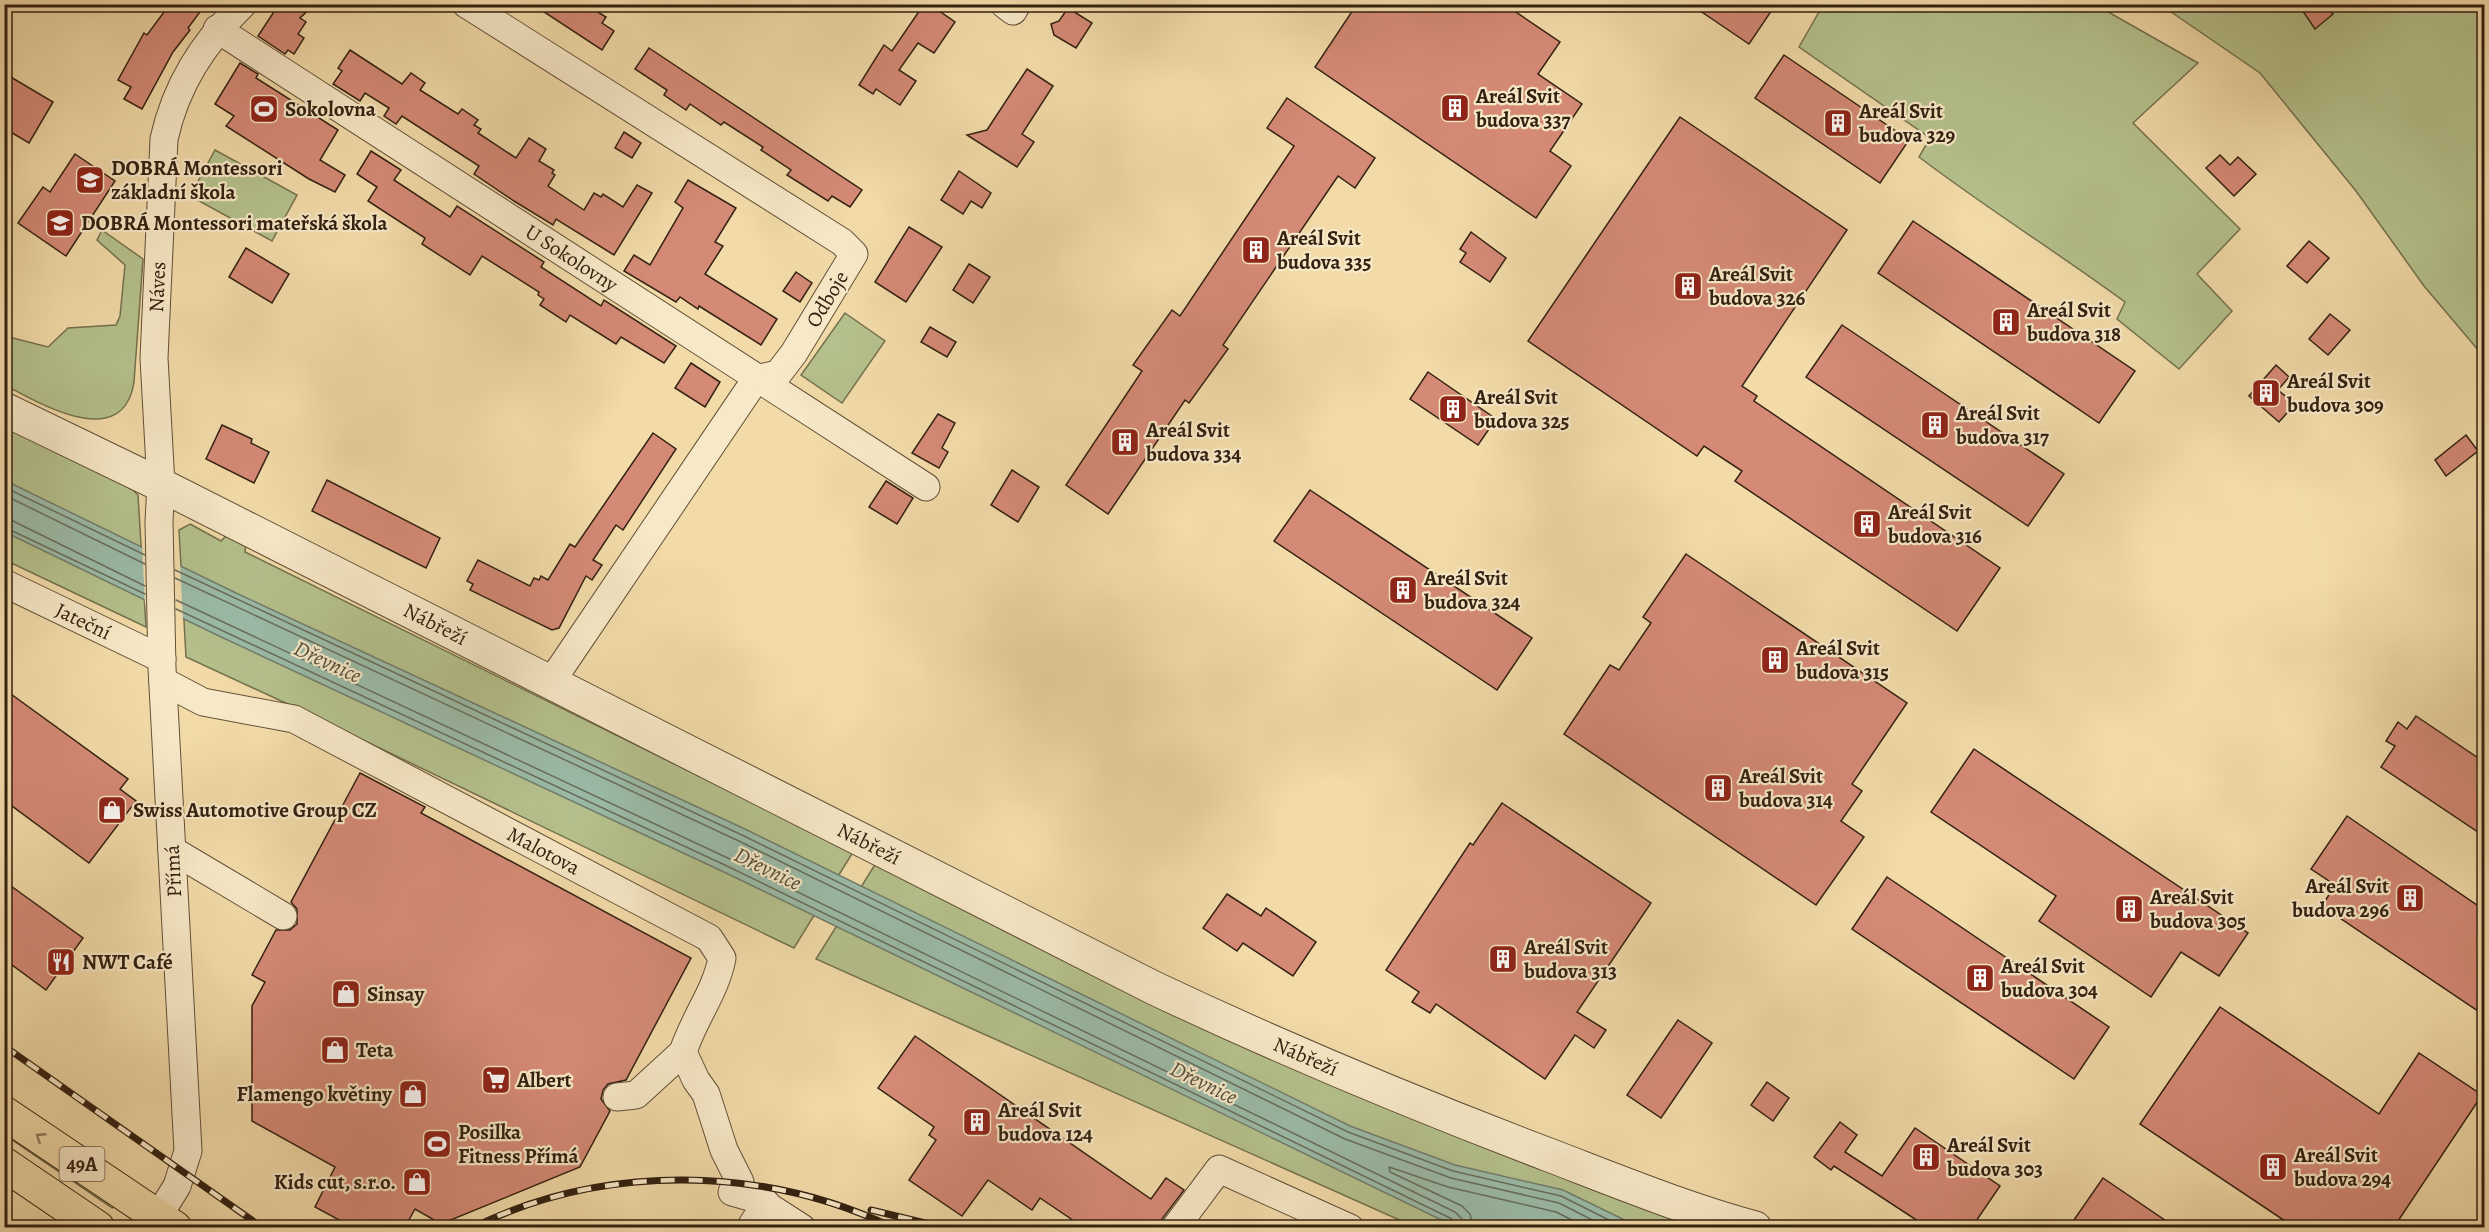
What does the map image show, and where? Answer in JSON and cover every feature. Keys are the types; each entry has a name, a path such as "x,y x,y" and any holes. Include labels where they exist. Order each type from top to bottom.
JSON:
{"main road":[{"name":"49A","path":"4,1113 162,1223"},
{"name":"49A","path":"4,1164 98,1227"}],"street":[{"name":"Náves","path":"159,521 161,485 154,358 164,139 169,114 180,87 217,29 243,4"},
{"name":"Odboje","path":"466,4 842,242 854,254 794,353 778,374 756,379"},
{"path":"1004,4 1013,10 1017,4"},
{"name":"U Sokolovny","path":"217,29 926,487"},
{"path":"551,682 756,379"},
{"name":"Nábřeží","path":"4,409 161,485 1059,941 1252,1034 1509,1140 1650,1194 1755,1227"},
{"name":"Přímá","path":"159,521 162,659 188,1151 162,1223"},
{"name":"Jateční","path":"4,583 162,659"},
{"name":"Malotova","path":"162,659 203,702 294,719 709,938 722,958 718,979 693,1023 683,1052"},
{"path":"172,850 283,916"},
{"path":"617,1097 636,1095 683,1052 696,1080 706,1094 724,1150 740,1182 732,1192 766,1203 802,1227"},
{"path":"1175,1227 1219,1169 1350,1227"},
{"path":"750,1227 766,1203"}],"green space":[{"path":"1823,5 2096,5 2198,63 2133,123 2240,229 2197,274 2232,311 2179,369 2117,319 2125,302 1919,157 1930,138 1799,47"},
{"path":"2161,5 2484,5 2484,357 2424,286 2356,191 2260,73"},
{"path":"215,150 297,195 272,241 190,196"},
{"path":"102,230 143,259 134,382 127,403 114,415 98,419 79,417 59,411 5,385 5,336 48,347 68,328 116,325 120,316 125,265 97,240"},
{"path":"845,313 885,341 842,403 801,375"},
{"path":"4,420 131,488 138,495 146,627 5,560"},
{"path":"190,524 221,541 227,535 246,545 245,552 853,852 794,948 186,657 179,530"},
{"path":"876,863 1713,1227 1415,1227 816,959"},
{"path":"4,1129 117,1206 112,1208 5,1135"}],"water":[{"name":"Dřevnice","path":"4,480 236,593 747,830 1350,1126 1455,1165 1563,1190 1639,1227 1456,1227 726,873 217,635 5,532"}],"pier":[{"path":"142,544 180,563 183,622 145,604"}],"building":[{"path":"170,4 190,4 200,12 173,52 142,109 124,99 131,87 118,80 144,33 147,35"},
{"path":"279,4 315,4 300,18 306,22 298,34 304,38 294,54 288,50 285,54 258,36"},
{"path":"532,4 585,4 606,17 602,23 614,31 602,50"},
{"path":"924,4 929,4 955,22 934,53 918,43 899,70 916,81 900,105 876,89 873,94 859,85 884,45 892,51"},
{"name":"Areál Svit budova 337","path":"1357,4 1504,4 1560,42 1538,74 1582,104 1550,151 1571,166 1536,218 1315,67"},
{"path":"1690,4 1776,4 1749,44"},
{"path":"2298,4 2324,4 2333,14 2315,29"},
{"path":"1068,8 1092,23 1076,48 1054,35 1051,24 1059,21"},
{"path":"649,48 862,190 850,207 832,196 828,201 787,175 791,170 761,150 763,147 724,122 721,125 690,104 686,110 664,95 667,90 635,69"},
{"path":"350,50 402,84 411,73 425,83 420,90 458,114 462,109 478,120 474,125 481,129 478,133 516,158 529,138 546,149 539,161 554,170 552,173 555,175 548,186 584,210 594,193 601,197 603,194 623,207 637,185 652,193 614,255 556,219 553,225 514,201 474,174 479,166 402,116 396,124 384,116 389,108 365,93 360,101 333,84 342,71 338,68"},
{"name":"Areál Svit budova 329","path":"1784,55 1909,140 1880,183 1755,98"},
{"name":"Sokolovna","path":"240,63 258,74 256,78 338,130 320,160 345,175 335,192 309,179 226,126 234,116 215,104"},
{"path":"1027,69 1053,86 1022,134 1034,142 1017,167 967,135 987,130"},
{"path":"4,73 53,102 29,143 4,128"},
{"path":"1287,98 1375,158 1355,188 1338,176 1223,345 1228,349 1189,403 1185,400 1108,514 1066,485 1142,371 1133,365 1172,310 1180,316 1294,146 1267,128"},
{"name":"Areál Svit budova 326","path":"1680,117 1847,230 1742,386 1757,396 1754,401 2000,568 1957,631 1735,481 1742,471 1704,446 1697,456 1528,341"},
{"path":"624,132 641,143 632,158 615,148"},
{"path":"371,151 401,170 394,180 450,217 457,206 544,262 541,267 601,306 604,300 676,346 664,363 621,337 616,344 570,315 566,322 540,305 544,299 538,295 539,292 482,256 470,275 422,244 425,238 368,201 377,187 357,174"},
{"path":"75,154 115,181 66,256 18,223 43,187 50,192"},
{"path":"2220,155 2230,165 2238,157 2256,174 2234,196 2206,168"},
{"path":"959,171 991,193 982,208 971,201 963,214 941,200"},
{"path":"688,180 736,208 715,242 723,246 705,274 777,319 761,345 699,306 698,309 680,297 676,302 624,271 634,255 650,265 683,208 675,202"},
{"name":"Areál Svit budova 318","path":"1913,221 2135,371 2099,423 1878,273"},
{"path":"909,227 942,247 906,302 875,282"},
{"path":"1471,232 1506,258 1490,282 1460,262 1466,253 1460,249"},
{"path":"2309,241 2329,258 2307,283 2287,266"},
{"path":"246,248 289,274 272,303 229,277"},
{"path":"969,264 990,277 973,303 953,290"},
{"path":"796,272 812,283 800,302 783,291"},
{"path":"2330,314 2350,330 2328,355 2309,339"},
{"name":"Areál Svit budova 317","path":"1842,325 2064,474 2028,526 1806,377"},
{"path":"930,327 956,342 947,357 921,342"},
{"path":"691,363 720,382 705,407 675,388"},
{"name":"Areál Svit budova 309","path":"2276,365 2289,377 2278,390 2295,404 2279,422 2249,396"},
{"name":"Areál Svit budova 325","path":"1428,372 1496,419 1478,445 1410,399"},
{"path":"938,414 955,423 942,448 948,452 939,468 912,453"},
{"path":"222,425 252,439 251,443 269,452 254,483 206,459"},
{"path":"653,433 676,449 623,530 616,525 593,560 602,565 592,580 586,576 559,628 552,630 470,590 473,584 467,581 478,560 530,586 534,578 539,580 541,576 548,580 570,544 575,547"},
{"path":"2466,435 2478,451 2446,476 2435,460"},
{"path":"1012,470 1039,487 1018,522 991,505"},
{"path":"327,480 440,538 426,568 312,511"},
{"path":"886,481 913,498 897,524 869,507"},
{"name":"Areál Svit budova 324","path":"1310,490 1532,638 1497,690 1274,541"},
{"path":"1686,554 1907,703 1852,784 1862,791 1841,821 1864,837 1816,905 1564,734 1610,665 1619,670 1651,623 1643,617"},
{"path":"4,689 128,779 120,789 136,801 89,863 4,800"},
{"path":"2416,716 2484,762 2484,836 2381,767 2395,746 2386,741 2398,722 2407,729"},
{"name":"Areál Svit budova 305","path":"1974,749 2248,933 2219,976 2181,952 2151,997 2039,921 2056,896 1931,812"},
{"path":"360,773 425,807 421,813 691,958 626,1080 608,1084 603,1090 601,1099 610,1111 580,1167 441,1224 415,1209 405,1227 352,1227 315,1207 335,1167 252,1121 252,1006 265,982 252,975 276,930 290,930 297,924 297,909 291,902"},
{"name":"Areál Svit budova 313","path":"1502,803 1651,903 1577,1012 1606,1030 1594,1048 1575,1035 1545,1079 1436,1004 1430,1013 1412,1002 1419,992 1386,970 1470,843 1473,845"},
{"name":"Areál Svit budova 296","path":"2347,816 2484,910 2484,1015 2322,906 2335,885 2311,869"},
{"name":"Areál Svit budova 304","path":"1887,877 2109,1027 2074,1079 1852,929"},
{"path":"4,881 83,938 46,990 4,959"},
{"path":"1227,894 1261,916 1266,908 1316,942 1293,976 1243,943 1237,951 1203,928"},
{"path":"2220,1007 2379,1114 2419,1053 2482,1095 2394,1227 2294,1227 2140,1124"},
{"path":"1678,1020 1712,1043 1661,1118 1627,1095"},
{"path":"915,1036 1151,1199 1166,1178 1184,1190 1162,1219 1159,1227 1083,1227 1040,1198 1032,1210 988,1180 962,1216 909,1180 936,1140 929,1135 934,1127 878,1088"},
{"path":"1767,1082 1789,1098 1773,1121 1751,1105"},
{"name":"Areál Svit budova 303","path":"1840,1122 1857,1135 1845,1152 1882,1176 1915,1128 2000,1186 1972,1227 1927,1227 1834,1166 1831,1170 1814,1157"},
{"path":"2103,1178 2175,1227 2069,1227"}],"railway":[{"path":"4,1046 263,1228"},
{"path":"472,1228 522,1207 574,1192 628,1183 683,1180 738,1183 792,1192 844,1207 894,1228"},
{"path":"871,1210 946,1228"}],"place":[{"name":"Areál Svit budova 337","path":"1455,108"},
{"name":"Sokolovna","path":"264,109"},
{"name":"Areál Svit budova 329","path":"1838,123"},
{"name":"DOBRÁ Montessori základní škola","path":"90,180"},
{"name":"DOBRÁ Montessori mateřská škola","path":"60,223"},
{"name":"Areál Svit budova 335","path":"1256,250"},
{"name":"Areál Svit budova 326","path":"1688,286"},
{"name":"Areál Svit budova 318","path":"2006,322"},
{"name":"Areál Svit budova 309","path":"2266,393"},
{"name":"Areál Svit budova 325","path":"1453,409"},
{"name":"Areál Svit budova 317","path":"1935,425"},
{"name":"Areál Svit budova 334","path":"1125,442"},
{"name":"Areál Svit budova 316","path":"1867,524"},
{"name":"Areál Svit budova 324","path":"1403,590"},
{"name":"Areál Svit budova 315","path":"1775,660"},
{"name":"Areál Svit budova 314","path":"1718,788"},
{"name":"Swiss Automotive Group CZ","path":"112,810"},
{"name":"Areál Svit budova 296","path":"2410,898"},
{"name":"Areál Svit budova 305","path":"2129,909"},
{"name":"Areál Svit budova 313","path":"1503,959"},
{"name":"NWT Café","path":"61,962"},
{"name":"Areál Svit budova 304","path":"1980,978"},
{"name":"Sinsay","path":"346,994"},
{"name":"Teta","path":"335,1050"},
{"name":"Albert","path":"496,1080"},
{"name":"Flamengo květiny","path":"413,1094"},
{"name":"Areál Svit budova 124","path":"977,1122"},
{"name":"Posilka Fitness Přímá","path":"437,1144"},
{"name":"Areál Svit budova 303","path":"1926,1157"},
{"name":"Areál Svit budova 294","path":"2273,1167"},
{"name":"Kids cut, s.r.o.","path":"417,1182"}]}
